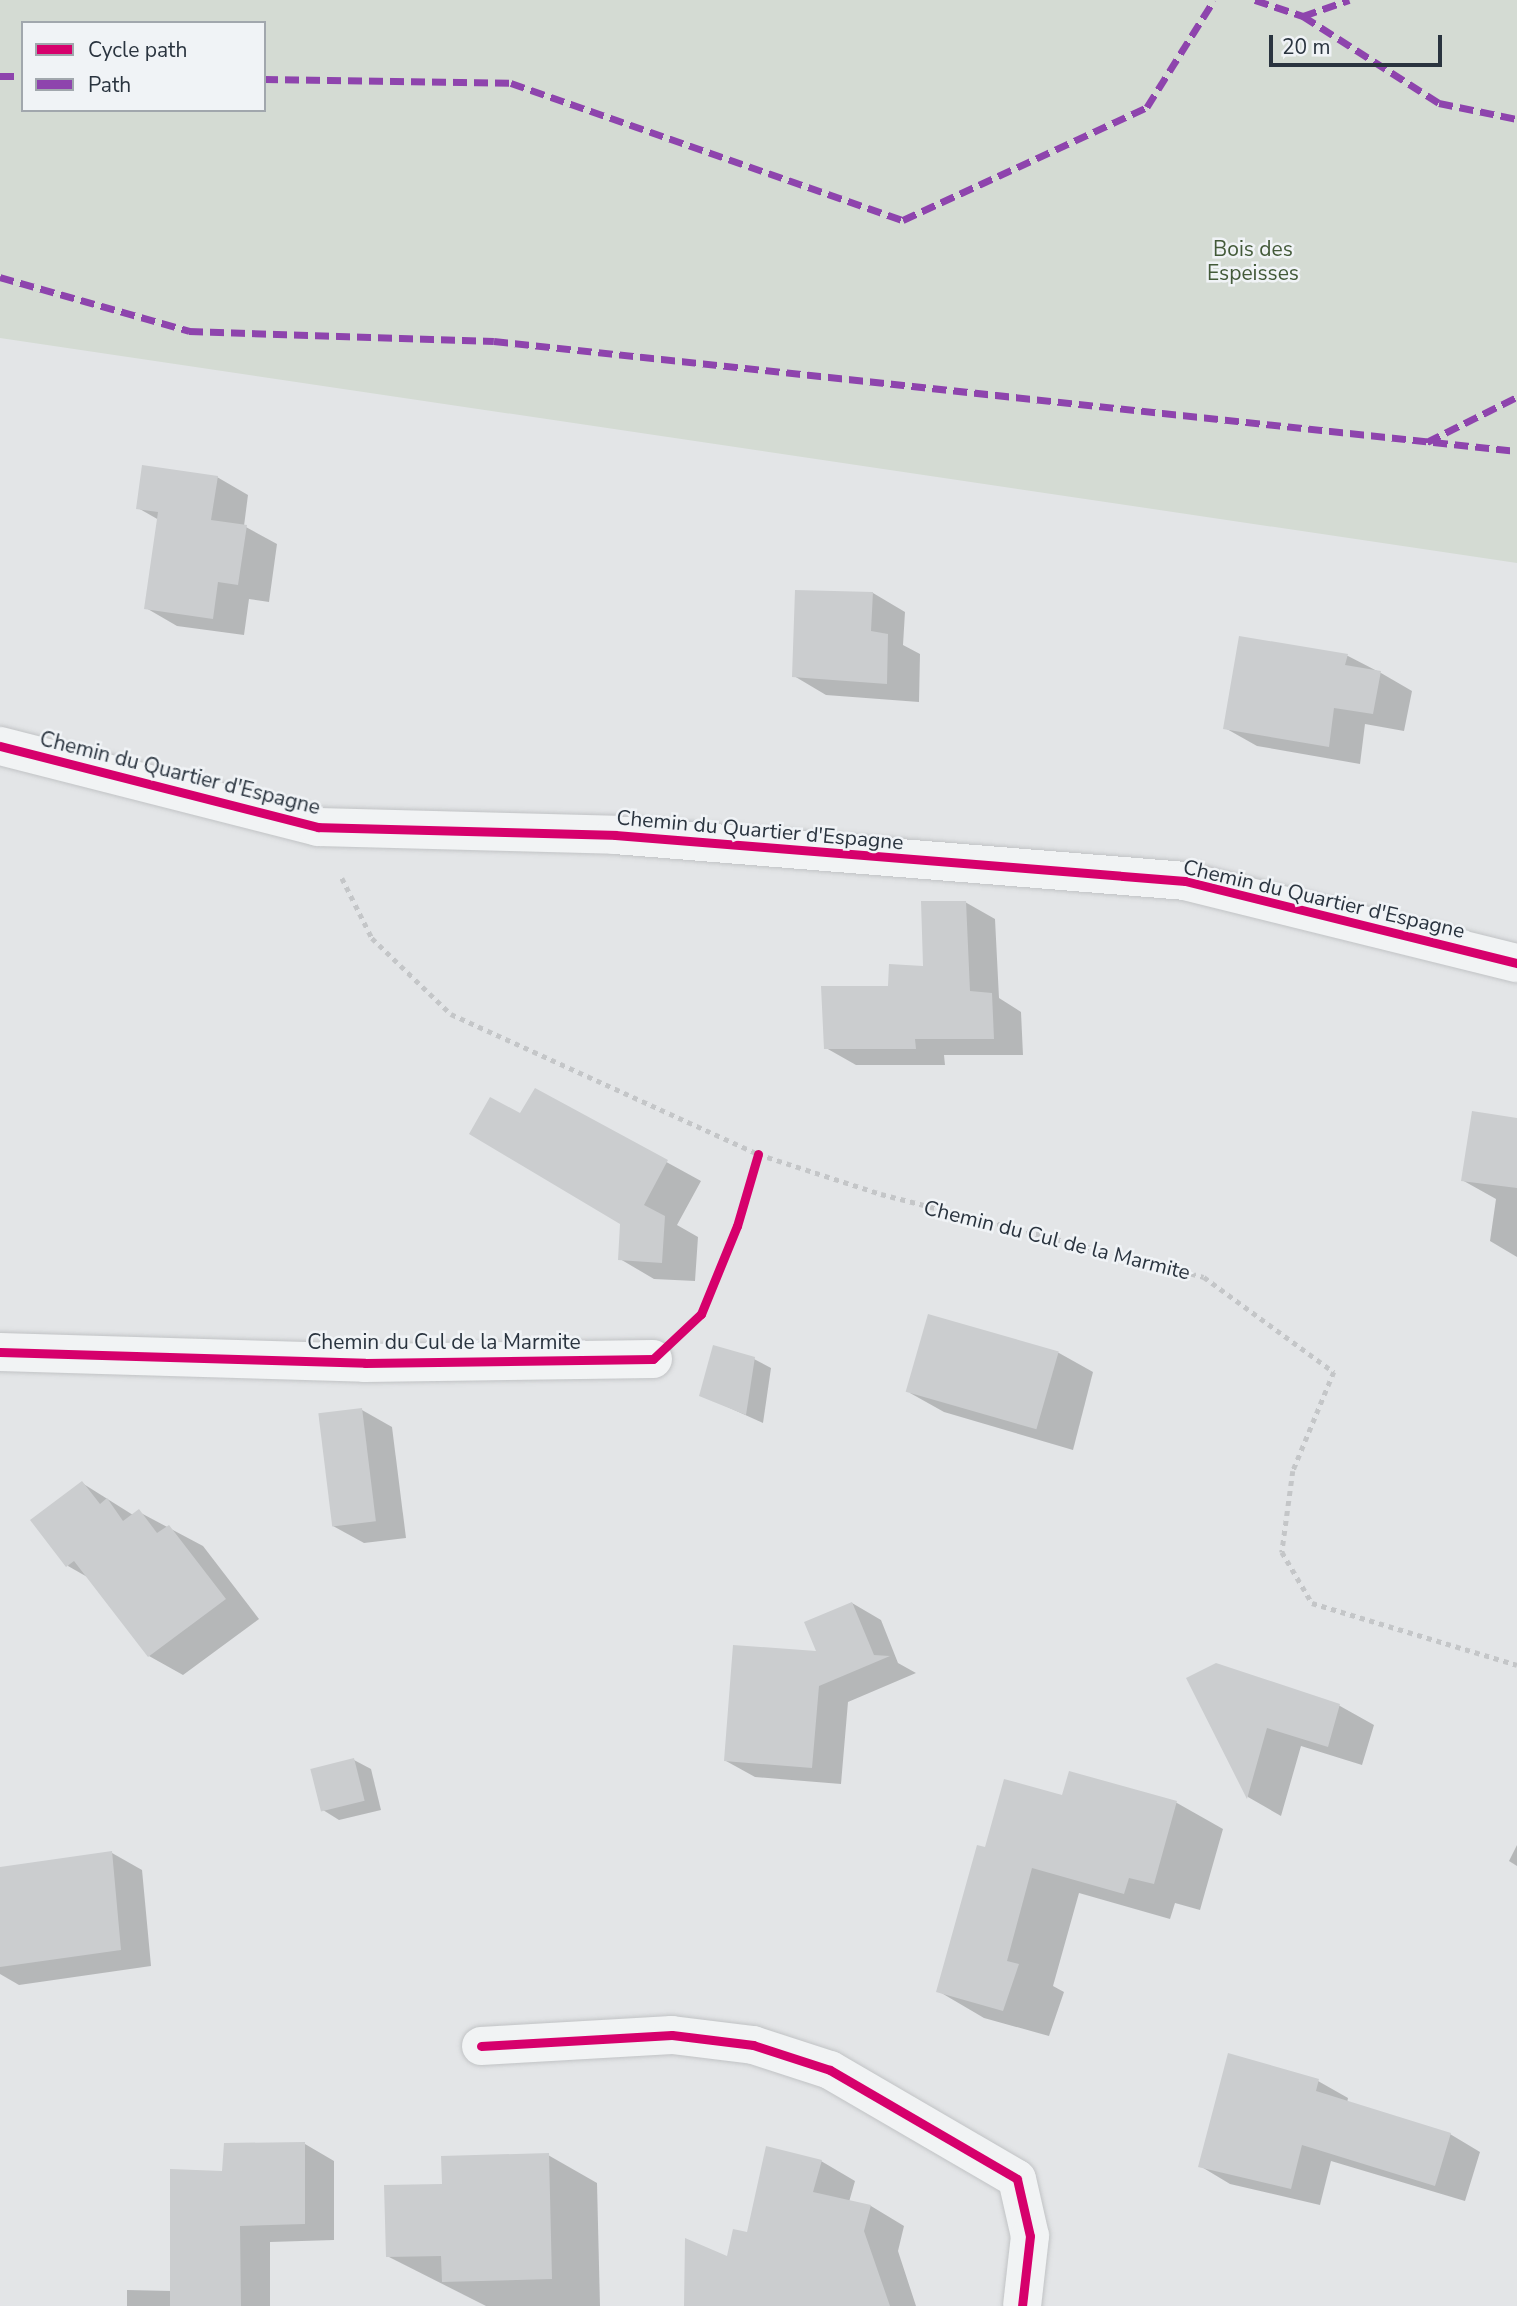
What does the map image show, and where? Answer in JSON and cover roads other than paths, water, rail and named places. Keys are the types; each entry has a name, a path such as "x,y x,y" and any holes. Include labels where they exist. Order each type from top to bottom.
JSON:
{"street":[{"name":"Chemin du Quartier d'Espagne","path":"0,746 318,827 615,835 1185,881 1517,963"},
{"name":"Chemin du Cul de la Marmite","path":"0,1352 365,1363 653,1359"},
{"path":"481,2046 672,2035 753,2045 830,2070 1017,2179 1030,2236 1022,2306"}],"park label":[{"name":"Bois des Espeisses","path":"1253,261"}]}
